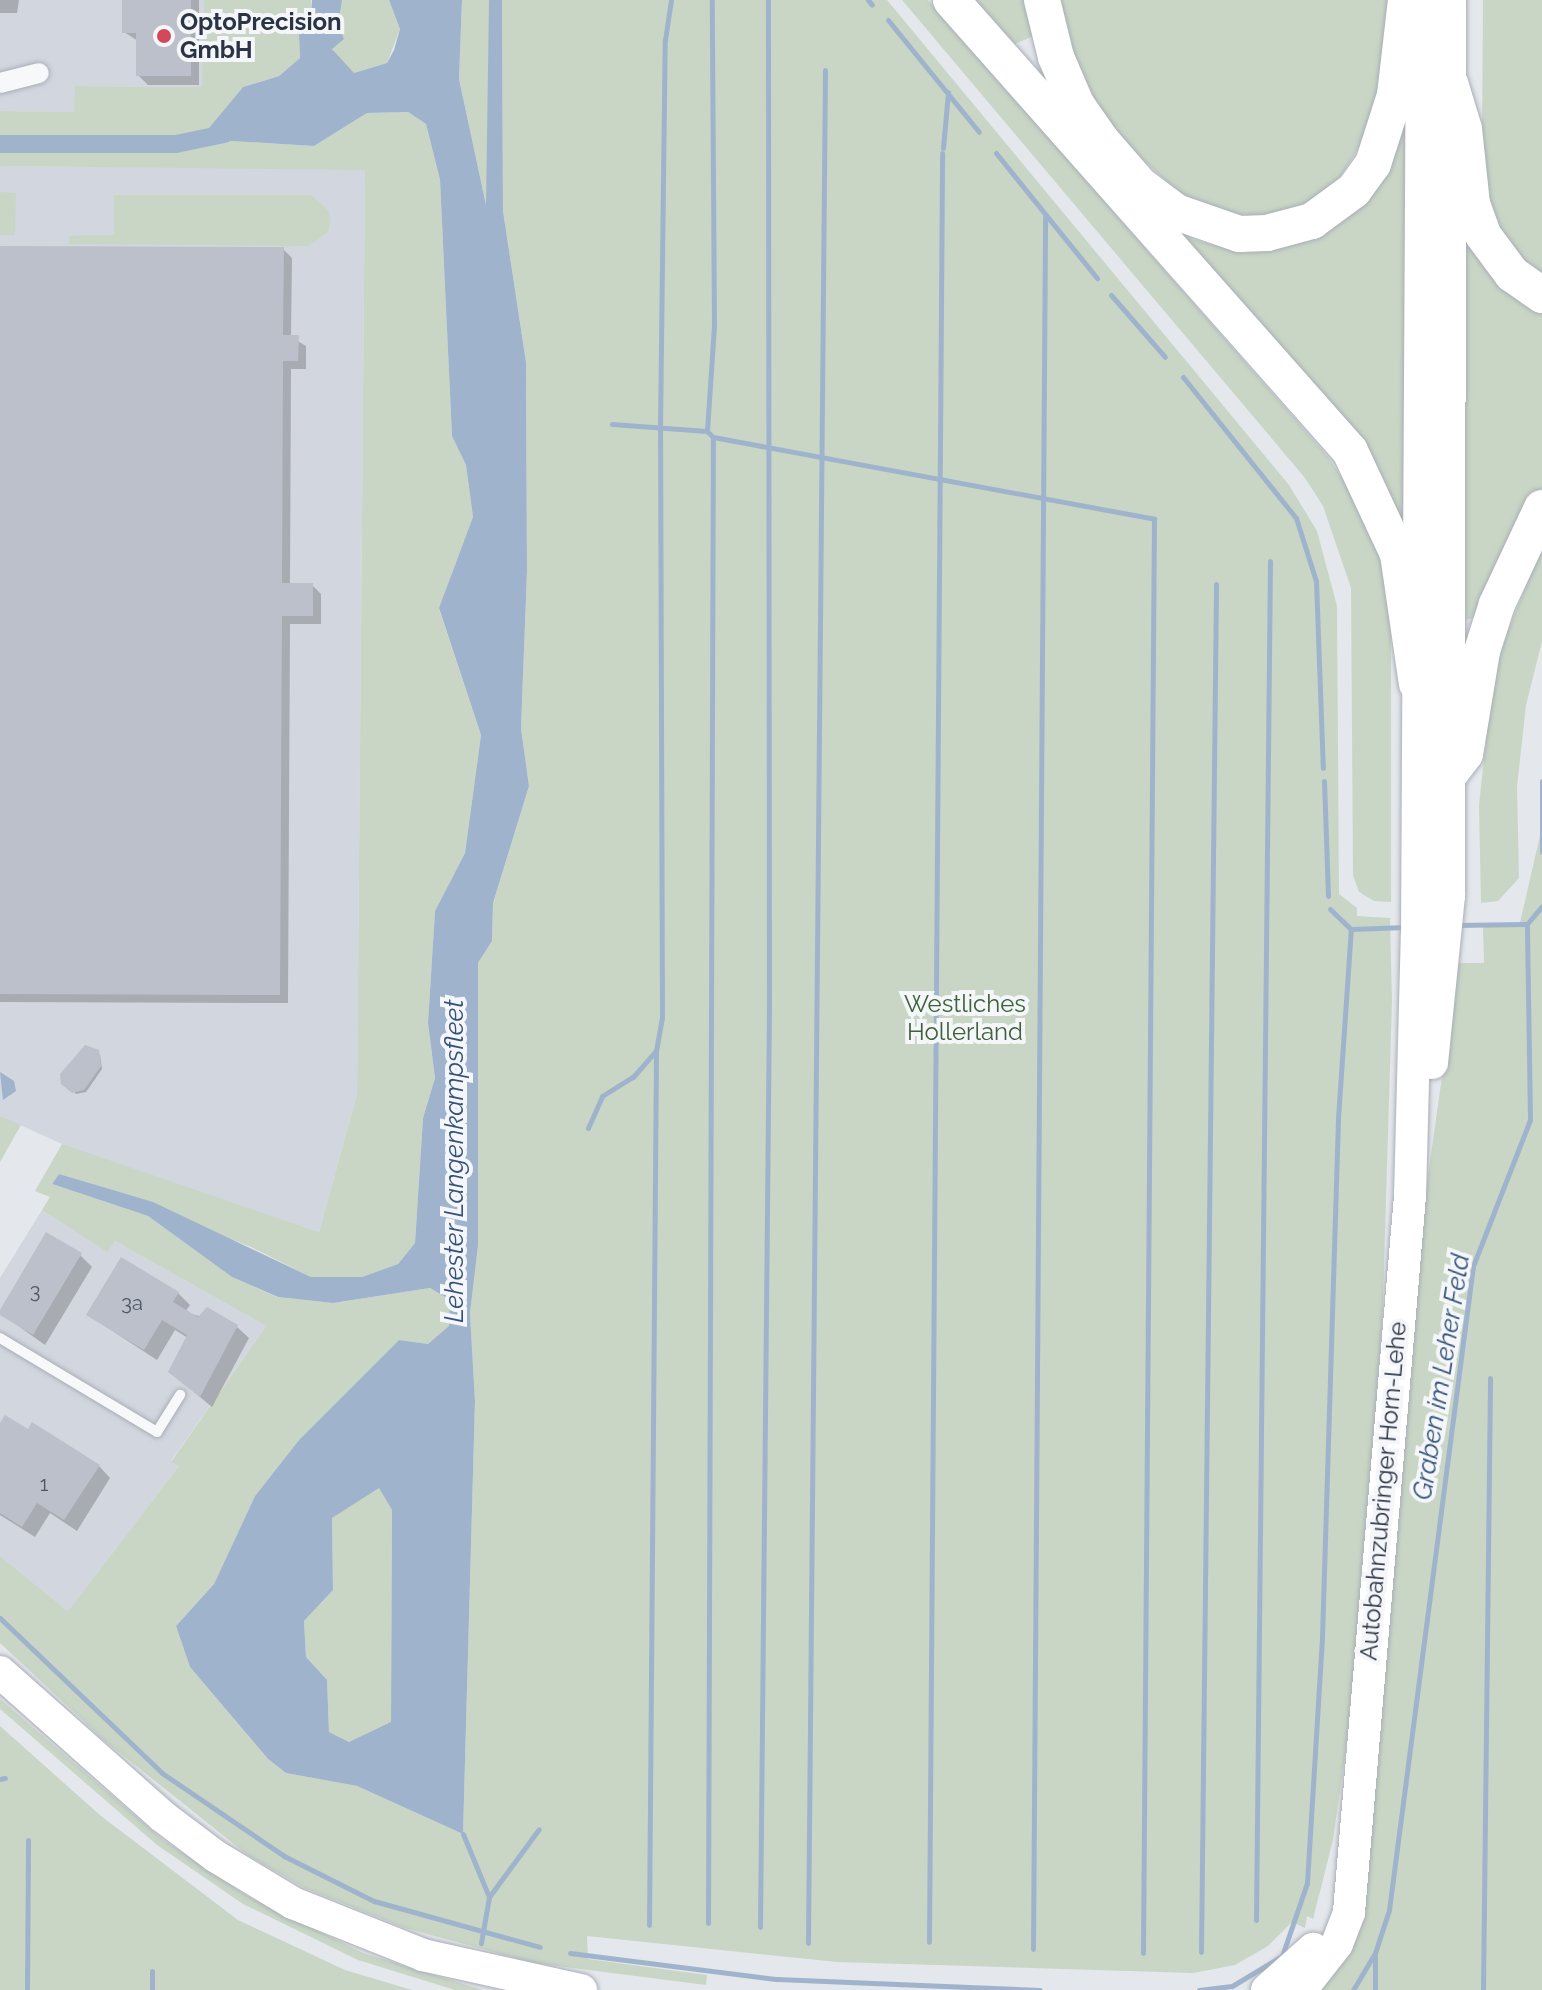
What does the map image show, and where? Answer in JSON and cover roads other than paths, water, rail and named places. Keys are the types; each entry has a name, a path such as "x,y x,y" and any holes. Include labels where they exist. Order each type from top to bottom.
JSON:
{"highway":[{"path":"951,0 1350,451 1398,554 1417,684"},
{"path":"1042,0 1061,69 1101,140 1140,185 1176,212 1239,234 1267,233 1312,221 1354,190 1373,164 1395,95 1406,0"},
{"path":"1450,83 1464,129 1472,204 1483,235 1512,274 1542,295"},
{"path":"1449,775 1465,754 1482,651 1497,604 1542,508"}],"main road":[{"path":"1422,0 1417,684 1433,896"},
{"path":"1433,896 1449,775 1450,0"},
{"name":"Autobahnzubringer Horn-Lehe","path":"1301,1990 1337,1944 1349,1912 1357,1785 1410,1196 1430,1079 1433,896"},
{"path":"2,1676 162,1816 215,1856 293,1903 423,1955 581,1990"},
{"name":"Autobahnzubringer Horn-Lehe","path":"1267,1990 1313,1950 1328,1920 1357,1785"}],"street":[{"path":"0,83 39,73"}],"lane":[{"path":"0,1338 157,1432 180,1395"}],"water":[{"path":"312,0 342,0 338,24 344,39 332,49 354,73 387,63 394,50 400,29 389,0 462,0 459,79 486,205 489,0 502,0 503,211 526,362 527,572 521,728 529,786 493,903 492,941 478,963 478,1246 470,1313 475,1401 463,1834 357,1786 286,1773 268,1759 190,1667 176,1626 214,1584 255,1496 299,1440 399,1340 428,1344 449,1326 450,1300 430,1288 333,1303 278,1297 232,1277 148,1216 52,1184 59,1174 153,1202 311,1277 362,1277 398,1264 415,1243 423,1118 435,1078 428,1023 435,911 465,853 481,735 439,608 473,517 466,465 452,436 440,180 426,124 408,112 367,113 314,146 200,139 243,87 279,76 300,58 299,35 311,14","holes":["379,1488 392,1510 391,1722 349,1742 329,1732 327,1680 306,1657 304,1621 333,1590 332,1518"]},
{"path":"0,1072 14,1081 16,1091 3,1100"}],"waterway":[{"path":"588,1128 602,1096 633,1077 656,1051 662,1018 660,427 665,40 671,0"},
{"path":"707,431 714,325 712,0"},
{"path":"760,1927 769,1008 768,0"},
{"name":"Graben im Leher Feld","path":"868,0 872,5"},
{"name":"Graben im Leher Feld","path":"888,20 979,132"},
{"path":"808,1943 825,70"},
{"path":"943,148 948,92"},
{"path":"0,144 176,144 224,134"},
{"path":"929,1942 942,153"},
{"name":"Graben im Leher Feld","path":"996,153 1097,278"},
{"path":"1033,1949 1045,217"},
{"name":"Graben im Leher Feld","path":"1111,295 1165,357"},
{"name":"Graben im Leher Feld","path":"1183,377 1296,518 1316,581 1323,768"},
{"path":"612,424 707,431 713,437 1154,519 1143,1953"},
{"path":"708,1923 713,437"},
{"path":"1256,1920 1270,561"},
{"path":"1201,1952 1216,584"},
{"name":"Graben im Leher Feld","path":"1324,781 1328,896"},
{"path":"1542,781 1542,852"},
{"path":"1527,924 1542,906"},
{"name":"Graben im Leher Feld","path":"1330,909 1351,929 1406,927"},
{"name":"Graben im Leher Feld","path":"1456,925 1527,924"},
{"name":"Graben im Leher Feld","path":"1353,1990 1375,1953 1389,1910 1473,1266 1530,1120 1527,924"},
{"path":"1199,1990 1232,1986 1282,1956 1307,1883 1322,1637 1338,1118 1351,929"},
{"path":"649,1925 656,1051"},
{"path":"1483,1990 1490,1378"},
{"name":"Lehester Langenkampsfleet","path":"0,1618 162,1773 284,1856 374,1901 540,1947"},
{"path":"0,1779 5,1778"},
{"path":"489,1897 539,1829"},
{"name":"Lehester Langenkampsfleet","path":"463,1834 489,1897 481,1943"},
{"path":"27,1990 28,1840"},
{"path":"570,1953 777,1979 1040,1990"},
{"path":"1375,1955 1375,1990"},
{"path":"152,1971 152,1990"}],"place":[{"name":"OptoPrecision GmbH","path":"164,36"}],"park label":[{"name":"Westliches Hollerland","path":"965,1018"}]}
